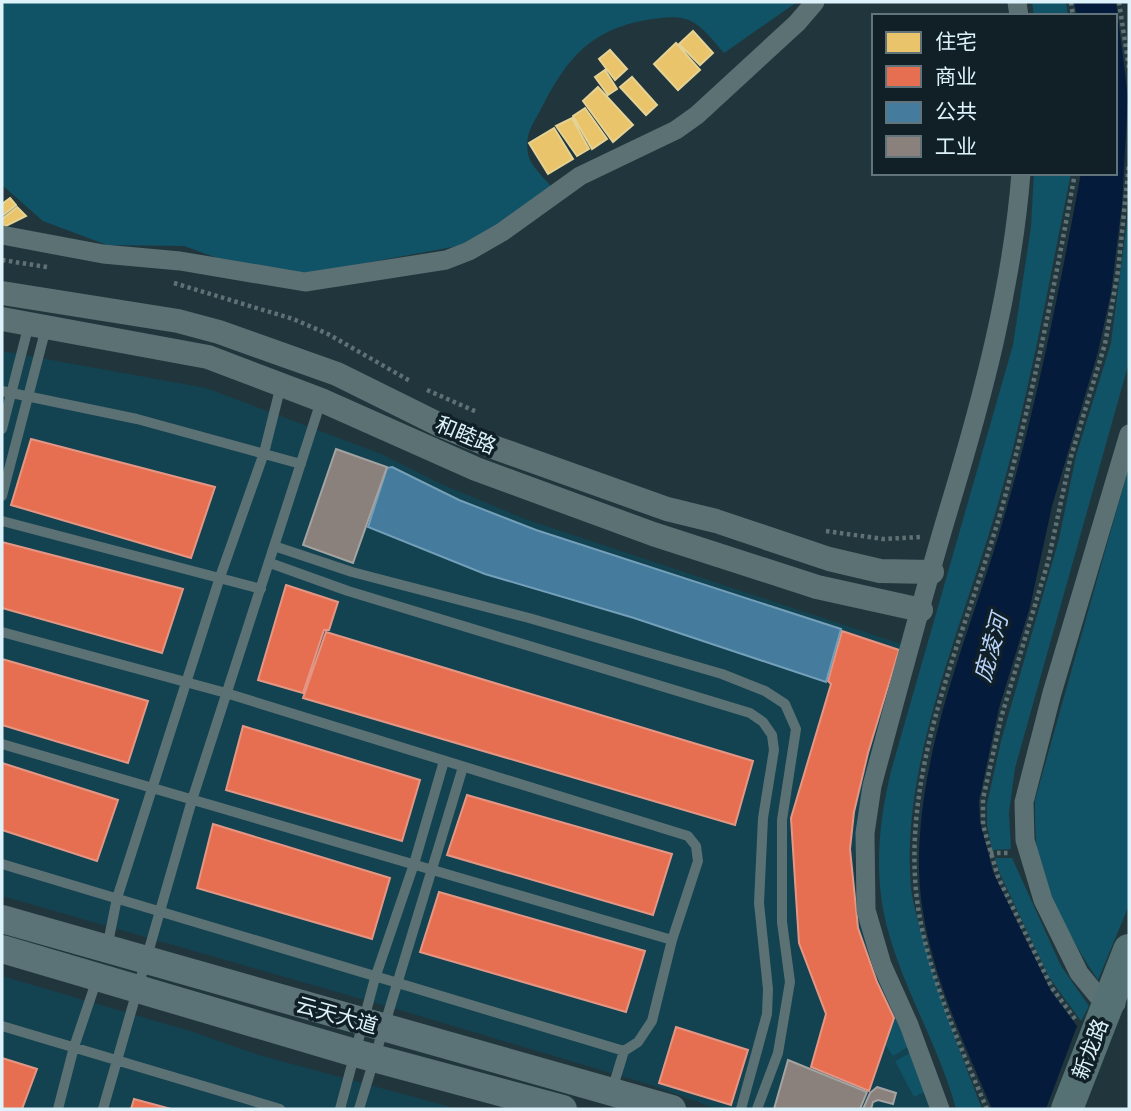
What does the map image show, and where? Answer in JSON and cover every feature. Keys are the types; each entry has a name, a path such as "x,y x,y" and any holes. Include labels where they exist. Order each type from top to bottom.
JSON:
{"main road":[{"name":"云天大道","path":"2,919 102,964 139,990 563,1109"},
{"name":"云天大道","path":"2,949 102,964 147,961 672,1109"},
{"name":"新龙路","path":"1067,1109 1129,950"},
{"name":"新龙路","path":"1079,1109 1103,1012 1129,975"}],"street":[{"path":"2,235 103,254 180,261 305,282 446,260 469,251 502,232 580,176 687,122 720,97 815,2"},
{"path":"940,1109 909,1025 882,965 866,910 867,810 1002,317 1017,227 1021,175"},
{"name":"和睦路","path":"2,293 178,321 219,332 337,374 442,426 493,447 667,509 829,559 880,571 932,572"},
{"name":"和睦路","path":"2,318 208,357 321,400 476,469 653,534 817,587 921,610"},
{"path":"1103,1012 1097,995 1079,973 1043,900 1026,840 1024,802 1052,693 1129,434"}],"lane":[{"path":"2,429 7,392 37,325"},
{"path":"2,496 28,397 37,325"},
{"path":"58,1109 74,1046 102,964 117,898 220,577 264,453 281,384"},
{"path":"7,392 137,419 301,464"},
{"path":"103,1109 192,800 321,400"},
{"path":"2,521 261,589"},
{"path":"274,546 352,572 529,618 722,674 765,691 785,704 796,729 782,820 782,922 790,982 778,1052 757,1109"},
{"path":"270,563 348,591 750,713 763,722 772,735 774,750 763,818 759,903 768,989 767,1014 741,1109"},
{"path":"2,632 226,693 688,836 696,846 698,861 672,940 652,1021 638,1042 624,1051 612,1092"},
{"path":"2,744 672,940"},
{"path":"359,1109 365,1055 374,1026 375,978 414,864 444,761"},
{"path":"340,1109 365,1055 374,1026 396,984 463,767"},
{"path":"2,864 624,1051"},
{"path":"2,1026 280,1109"}],"path":[{"path":"1119,2 1129,68"},
{"path":"1103,1012 1047,980 998,877 990,853 984,825 985,788 1003,711 1048,562 1070,460 1105,344 1119,263 1129,164"},
{"path":"987,1109 942,995 923,929 915,876 918,820 928,746 1002,506 1018,444 1045,331 1075,175"},
{"path":"2,260 51,267"},
{"path":"160,281 293,319 328,334 413,383"},
{"path":"425,389 479,414"},
{"path":"820,530 883,538 943,534"},
{"path":"990,853 1018,852"}],"shaded area":[{"path":"2,2 797,2 724,53 699,26 679,18 656,18 610,31 583,48 572,60 552,88 529,134 529,159 553,189 515,217 458,246 311,273 277,271 220,259 184,246 107,245 43,221 2,185"},
{"path":"1032,2 1066,2 1068,14 1034,14"},
{"path":"1034,175 1071,175 1018,430 995,514 936,699 924,747 910,842 913,902 944,1007 982,1109 956,1109 889,934 879,873 880,832 891,771 1013,345 1031,227"},
{"path":"1129,206 1129,362 1015,768 1009,813 1011,849 992,850 987,825 987,804 1001,741 1059,539 1076,456 1111,343"},
{"path":"2,351 206,388 381,454 439,483 525,519 901,644 858,812 854,864 857,896 931,1109 717,1109 654,1086 410,1013 2,896"},
{"path":"1129,466 1129,905 1098,980 1066,926 1041,870 1035,826 1035,800"},
{"path":"995,858 1012,858 1061,966 1089,1006 1081,1021 1049,977 1000,874"},
{"path":"2,976 190,1031 259,1055 458,1109 2,1109"},
{"path":"887,998 908,1047 893,1056 886,1046 895,1018"},
{"path":"910,1053 924,1092 914,1097 895,1061"}],"water":[{"name":"庞凌河","path":"1074,2 1116,2 1128,97 1122,204 1111,293 1098,352 1052,506 1030,607 999,708 979,801 980,821 993,872 1051,991 1077,1026 1046,1109 992,1109 944,991 926,930 919,867 921,823 936,736 1026,438 1081,175 1117,175 1117,14 1077,14"}],"building: 住宅":[{"path":"693,31 713,53 700,65 679,44"},
{"path":"676,43 700,70 678,90 654,64"},
{"path":"610,50 627,69 615,80 599,59"},
{"path":"605,70 617,89 608,95 595,77"},
{"path":"632,77 657,105 646,115 620,87"},
{"path":"598,87 633,125 613,142 583,101"},
{"path":"585,108 607,139 592,149 573,116"},
{"path":"572,118 589,149 577,156 556,126"},
{"path":"554,128 573,159 548,174 529,143"},
{"path":"10,198 16,205 2,216 2,204"},
{"path":"17,207 26,216 2,228 2,219"}],"building: 商业":[{"path":"31,439 215,487 191,558 11,505"},
{"path":"2,542 183,589 162,653 2,608"},
{"path":"286,585 338,602 329,630 324,630 303,693 258,680"},
{"path":"842,631 899,650 868,753 854,812 850,849 858,928 877,982 894,1018 869,1091 811,1067 826,1014 799,943 791,818 831,684 828,681"},
{"path":"326,632 753,761 735,825 303,698"},
{"path":"2,659 148,701 128,763 2,725"},
{"path":"243,726 420,780 402,841 226,790"},
{"path":"2,763 118,800 97,861 2,830"},
{"path":"467,795 672,854 653,915 447,855"},
{"path":"213,824 390,878 372,939 197,888"},
{"path":"439,892 645,951 626,1012 420,952"},
{"path":"676,1027 748,1050 731,1105 659,1083"},
{"path":"2,1058 37,1069 22,1109 2,1109"},
{"path":"134,1099 171,1109 131,1109"}],"building: 公共":[{"path":"392,467 459,500 536,530 841,629 826,682 634,618 485,574 368,527 387,468"}],"building: 工业":[{"path":"336,449 387,467 353,563 303,545"},
{"path":"788,1060 867,1092 860,1109 774,1109"},
{"path":"877,1087 896,1093 893,1104 878,1100 873,1102 871,1109 863,1109 870,1093"}]}
